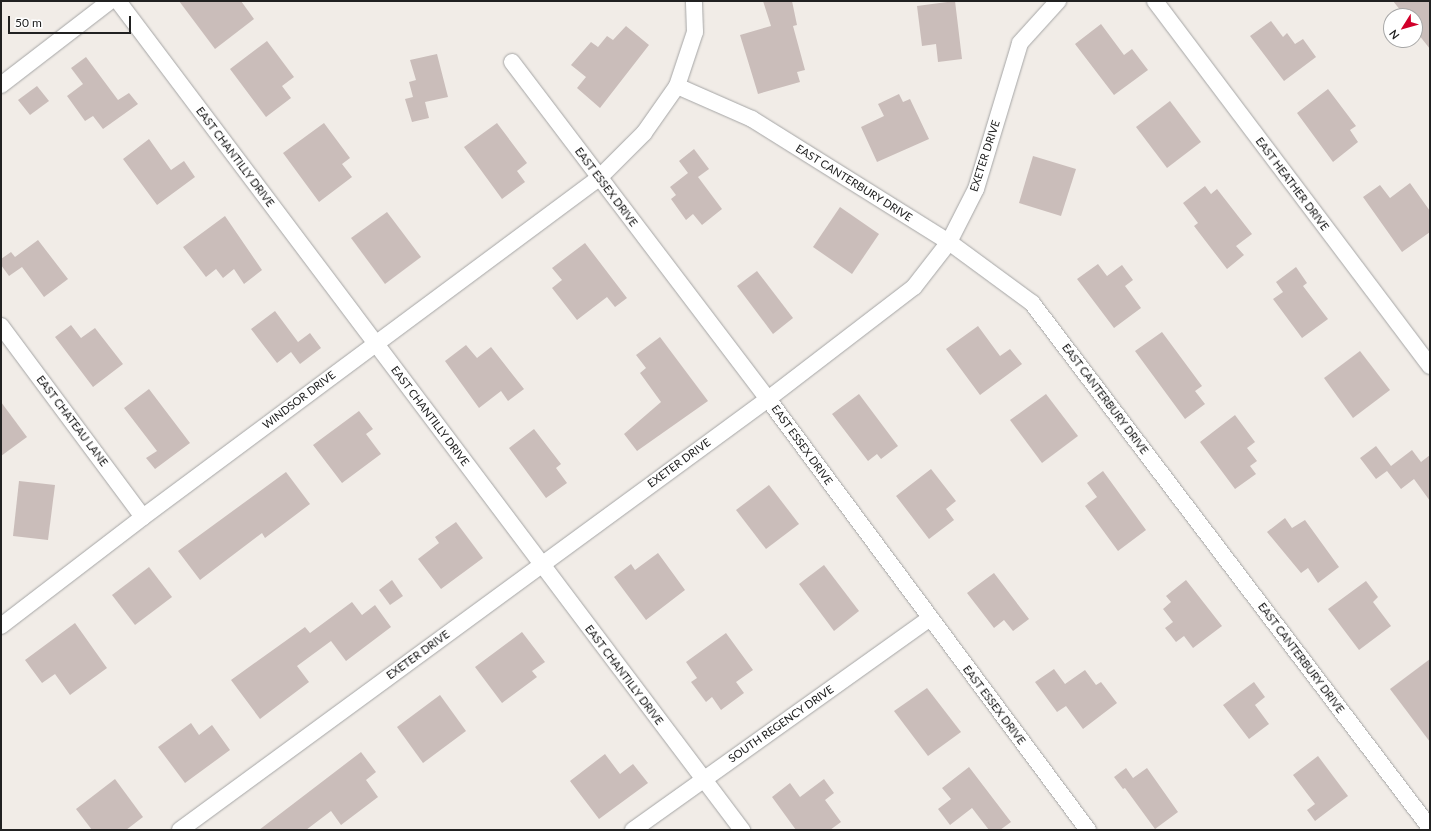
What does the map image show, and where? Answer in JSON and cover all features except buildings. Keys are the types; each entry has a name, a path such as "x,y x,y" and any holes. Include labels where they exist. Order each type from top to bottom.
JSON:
{"street":[{"path":"1,85 110,1"},
{"name":"EAST CHANTILLY DRIVE","path":"118,1 742,830"},
{"name":"WINDSOR DRIVE","path":"1,626 376,342 599,178 644,133 677,86 695,32 694,1"},
{"name":"EXETER DRIVE","path":"180,830 768,399 914,287 949,242 976,188 1020,43 1058,1"},
{"name":"EAST HEATHER DRIVE","path":"1155,1 1430,366"},
{"name":"EAST ESSEX DRIVE","path":"512,62 768,399 929,619 1088,830"},
{"name":"EAST CANTERBURY DRIVE","path":"677,86 752,119 949,242 1032,303 1430,828"},
{"name":"EAST CHATEAU LANE","path":"1,326 143,517"},
{"name":"SOUTH REGENCY DRIVE","path":"634,830 929,619"}]}
